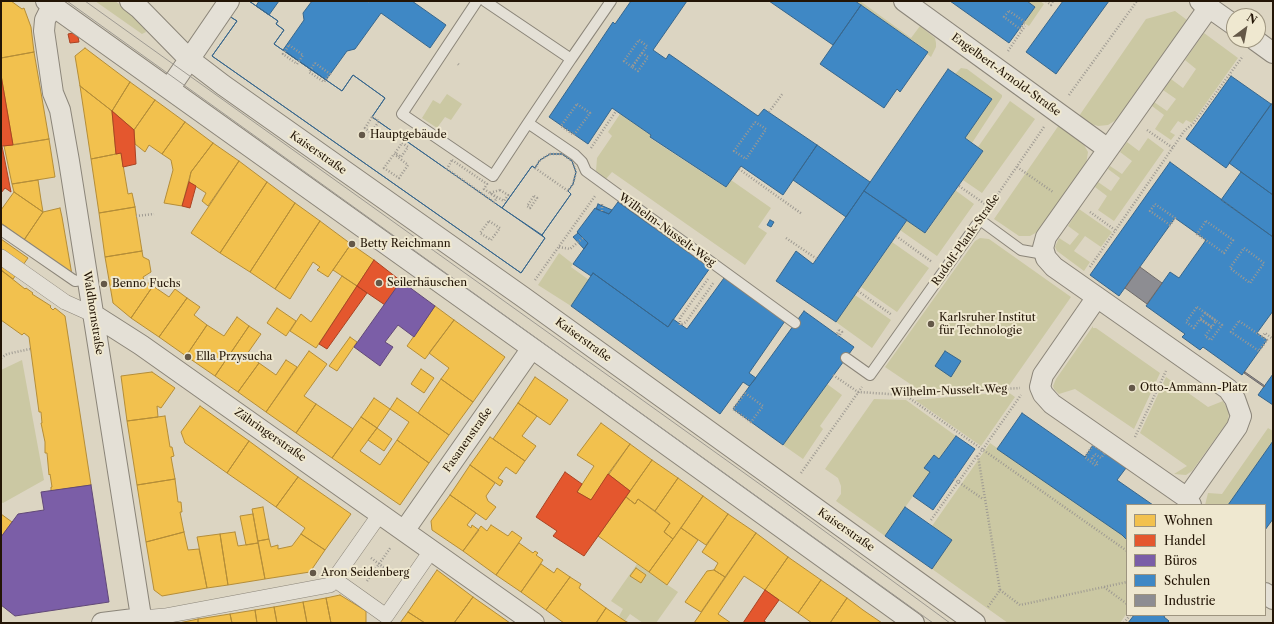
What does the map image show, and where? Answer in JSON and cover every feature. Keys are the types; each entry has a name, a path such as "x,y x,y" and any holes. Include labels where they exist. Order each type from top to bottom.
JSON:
{"street":[{"name":"Kaiserstraße","path":"130,1 139,8 189,59 980,617"},
{"path":"169,89 229,1"},
{"name":"Engelbert-Arnold-Straße","path":"904,1 1108,148"},
{"path":"49,4 532,348 914,623"},
{"name":"Waldhornstraße","path":"49,4 44,31 53,93 60,110 142,621"},
{"path":"1097,297 1032,390 1043,394 1052,404 1189,502 1237,427 1241,416 1238,404 1232,394 1054,266 1044,254 1044,243 1046,237 1130,118 1205,4 1226,19"},
{"name":"Zähringerstraße","path":"1,257 65,302 94,315 148,349 380,514 399,538 431,551 534,623"},
{"name":"Fasanenstraße","path":"399,538 532,348"},
{"path":"102,623 142,621 328,586 380,514"},
{"path":"334,579 386,616 431,551"}],"lane":[{"path":"485,1 571,59"},
{"path":"473,2 402,114 493,176 611,1"},
{"name":"Wilhelm-Nusselt-Weg","path":"528,123 544,133 582,162 586,171 603,184 795,323"},
{"path":"980,220 1021,250 1044,254"},
{"name":"Rudolf-Plank-Straße","path":"870,375 980,220"},
{"path":"1,230 75,281 88,279"},
{"path":"846,358 870,375"}],"path":[{"path":"1046,1 1051,5 1053,1"},
{"name":"Rudolf-Plank-Straße","path":"980,220 1137,1"},
{"path":"1009,11 1025,22 1020,29 1004,17 1009,11"},
{"path":"1013,43 1025,26"},
{"path":"632,67 642,53 647,46 639,40 624,61 632,67 638,71 648,57 642,53"},
{"path":"289,45 303,55 297,64 283,54 289,45"},
{"path":"1079,284 1185,130 1193,124 1242,57 1264,48"},
{"path":"315,63 330,74 324,82 309,72 315,63"},
{"path":"769,112 783,93"},
{"path":"576,104 590,113 574,135 561,126 576,104"},
{"path":"582,162 616,111"},
{"path":"372,117 379,121 371,133 365,128 372,117"},
{"path":"1130,118 1173,148"},
{"path":"755,122 766,129 751,151 746,159 734,151 755,122"},
{"path":"402,143 408,147 401,157 395,153 402,143"},
{"path":"394,154 408,165 399,178 384,168 394,154"},
{"path":"550,154 562,154 572,161 576,172 573,184 568,191 551,180 535,168 540,160 550,154"},
{"path":"1017,167 1115,230"},
{"path":"739,169 802,214"},
{"path":"533,284 603,184"},
{"path":"959,186 989,207"},
{"path":"500,190 508,194 504,201 490,193 500,190"},
{"path":"534,196 537,198 530,208 527,206 534,196"},
{"path":"1155,204 1175,218 1170,225 1150,211 1155,204"},
{"path":"136,216 154,214"},
{"path":"489,221 500,228 491,240 480,233 489,221"},
{"path":"1206,222 1233,240 1224,253 1197,234 1206,222"},
{"path":"896,236 944,270"},
{"path":"559,247 570,248 583,238"},
{"path":"786,238 816,259"},
{"path":"1244,248 1264,262 1250,282 1230,268 1244,248"},
{"path":"710,276 680,318 680,324 686,322 718,277"},
{"path":"858,291 906,325"},
{"path":"1204,313 1194,328 1186,322 1197,307 1222,325 1211,340 1206,336 1216,321"},
{"path":"1200,319 1212,327"},
{"path":"1239,321 1262,337 1267,340 1259,351 1231,332 1239,321"},
{"path":"1262,337 1265,333 1273,339"},
{"path":"1,358 6,354 30,349"},
{"path":"1126,456 1175,352"},
{"path":"833,375 858,392"},
{"path":"800,475 870,375"},
{"path":"931,520 982,450 1032,390"},
{"name":"Wilhelm-Nusselt-Weg","path":"858,392 905,395 1032,390"},
{"path":"745,393 763,406 751,422 733,409 745,393"},
{"path":"905,395 1126,551"},
{"path":"978,456 1000,590 1020,605 1126,582"},
{"path":"954,479 984,499"},
{"path":"365,584 399,538"},
{"path":"367,555 396,576"},
{"path":"1103,587 1126,603"},
{"path":"980,617 1000,590"}],"shaded area":[{"path":"95,1 115,1 134,15 143,24 146,32 142,34"},
{"path":"855,1 860,1 911,38 920,26 935,38 936,47 931,57 927,54 928,51"},
{"path":"1027,1 1040,1 1044,4 1029,26 1024,23 1035,7"},
{"path":"1175,11 1187,20 1116,120 1108,125 1098,126 1091,124 1079,116 1146,19"},
{"path":"1204,33 1238,58 1192,123 1186,120 1183,124 1178,121 1170,132 1175,135 1171,140 1155,129 1164,115 1152,106 1154,102 1167,111 1176,99 1163,90 1171,79 1183,88 1196,69 1185,60"},
{"path":"961,68 967,69 1002,95 972,143 965,138 955,74"},
{"path":"447,94 462,104 451,120 445,117 437,128 422,118 433,100 440,104"},
{"path":"1010,101 1035,119 982,193 963,180 983,151 978,147"},
{"path":"620,114 651,135 650,138 725,187 731,180 771,208 758,227 767,233 745,265 612,172 606,179 596,171 597,158 612,136 608,132"},
{"path":"1059,125 1084,145 1088,152 1086,165 1039,231 1030,236 1019,236 994,219"},
{"path":"1148,138 1164,150 1114,221 1098,210 1107,196 1095,187 1098,182 1111,191 1120,178 1108,169 1110,166 1122,174 1132,161 1120,152 1127,142 1139,151"},
{"path":"955,190 974,204 937,256 900,230 907,220 926,233"},
{"path":"1079,209 1112,232 1101,247 1085,236 1074,251 1090,262 1084,271 1057,251 1055,247 1059,238 1070,245 1079,234 1068,226"},
{"path":"980,238 989,239 1071,297 1008,387 919,390 885,367 975,241"},
{"path":"892,242 929,268 897,312 861,287"},
{"path":"559,253 573,264 571,267 589,280 571,306 538,285"},
{"path":"855,295 891,320 872,348 836,322"},
{"path":"1093,326 1093,328 1096,328 1160,373 1134,429 1075,389 1059,394 1054,389 1053,386 1056,379"},
{"path":"22,360 44,480 3,503 1,502 1,370"},
{"path":"1166,377 1208,407 1223,401 1229,412 1228,421 1192,471 1186,475 1174,474 1187,466 1140,433"},
{"path":"827,384 842,395 820,426 823,429 803,459 783,445"},
{"path":"1008,392 1015,397 981,446 915,400"},
{"path":"874,399 906,400 956,436 939,459 934,455 924,468 930,472 885,536 836,501 841,494 841,486 838,478 825,469"},
{"path":"1268,428 1273,431 1273,441 1229,504 1205,504 1208,493 1222,494"},
{"path":"990,443 1126,539 1126,614 1120,623 1008,623 932,569 952,540 932,526"},
{"path":"637,564 678,592 656,623 643,623 630,614 625,621 619,616 623,609 611,601"}],"building: Wohnen":[{"path":"1,1 11,1 22,9 24,8 31,27 34,52 1,58"},
{"path":"85,48 130,82 112,111 80,86 75,56"},
{"path":"34,52 49,139 13,145 1,75 1,58"},
{"path":"130,82 155,100 134,130 112,111"},
{"path":"80,86 112,111 116,154 91,159"},
{"path":"155,100 185,122 162,154 149,145 145,152 135,144 134,130"},
{"path":"185,122 213,143 191,172 182,206 164,203 173,170 171,160 162,154"},
{"path":"49,139 55,177 12,184 4,146"},
{"path":"213,143 239,161 208,206 202,201 206,193 189,182 191,172"},
{"path":"121,153 128,194 132,193 135,207 99,213 91,159"},
{"path":"239,161 267,182 220,253 191,233"},
{"path":"38,180 43,212 14,192 12,184"},
{"path":"267,182 295,203 250,272 220,253"},
{"path":"14,192 43,212 24,240 1,223 1,210"},
{"path":"295,203 320,221 275,289 250,272"},
{"path":"135,207 142,251 105,257 99,213"},
{"path":"60,208 72,275 43,253 42,254 30,246 31,244 24,240 43,212"},
{"path":"320,221 351,244 328,277 317,270 320,267 313,262 290,299 275,289"},
{"path":"1,239 28,258 13,279 1,270"},
{"path":"351,244 374,260 357,286 333,270"},
{"path":"142,251 143,257 149,260 151,272 143,277 145,283 149,283 153,286 131,318 113,303 105,257"},
{"path":"1,270 25,289 26,288 33,293 32,294 51,306 50,307 53,310 55,308 65,316 91,485 51,491 52,487 50,474 49,475 47,453 45,453 41,412 39,412 29,337 24,333 22,335 1,320"},
{"path":"342,276 357,286 316,348 290,331 301,314 311,322"},
{"path":"153,286 169,297 175,289 187,298 159,337 131,318"},
{"path":"187,298 200,307 194,315 207,325 186,356 159,337"},
{"path":"435,306 454,320 425,359 407,346"},
{"path":"277,308 296,321 286,336 267,323"},
{"path":"237,317 249,326 215,376 186,356 207,325 224,336"},
{"path":"454,320 505,357 473,402 441,379 449,368 429,353"},
{"path":"249,326 261,334 247,354 259,363 238,392 215,376"},
{"path":"350,337 357,342 337,371 329,366"},
{"path":"309,351 327,364 304,396 316,404 296,433 266,412"},
{"path":"286,360 297,367 266,412 238,392 259,363 276,375"},
{"path":"421,369 434,378 424,393 411,384"},
{"path":"152,372 175,388 161,408 157,406 158,417 127,421 121,376"},
{"path":"535,377 568,400 550,425 518,403"},
{"path":"441,379 473,402 449,435 418,413"},
{"path":"374,398 390,409 377,428 361,417"},
{"path":"397,398 449,435 429,463 397,440 409,422 390,409"},
{"path":"518,403 537,416 522,436 536,446 525,461 493,439"},
{"path":"316,404 353,429 332,458 296,433"},
{"path":"200,406 249,441 227,473 185,443 181,432"},
{"path":"165,416 170,447 172,447 174,456 171,457 175,479 137,485 127,421"},
{"path":"361,417 377,428 360,451 380,465 397,440 429,463 400,505 332,458"},
{"path":"601,423 630,444 591,500 577,492 594,466 577,455"},
{"path":"377,428 392,439 384,451 368,440"},
{"path":"490,437 525,461 516,474 506,467 498,478 503,481 500,486 470,465"},
{"path":"249,441 298,477 276,507 227,473"},
{"path":"630,444 652,460 630,491 608,474"},
{"path":"652,460 678,478 655,511 638,499 635,504 626,497"},
{"path":"470,465 495,483 486,496 488,501 496,507 486,520 450,495"},
{"path":"298,477 351,514 325,550 301,534 305,528 276,507"},
{"path":"678,478 703,496 673,539 664,532 670,523 655,511"},
{"path":"175,479 178,502 181,502 182,512 180,512 184,532 146,542 137,485"},
{"path":"450,495 476,513 467,525 471,528 472,525 479,530 463,551 432,530 431,521"},
{"path":"703,496 728,514 706,545 681,528"},
{"path":"626,497 635,504 638,499 670,523 664,532 673,539 649,572 598,536"},
{"path":"263,507 269,539 258,541 252,509"},
{"path":"1,514 12,522 1,537"},
{"path":"253,514 258,543 246,545 240,516"},
{"path":"728,514 756,533 725,577 714,570 718,563 702,552"},
{"path":"491,525 508,536 512,531 522,538 496,575 463,551 481,526 487,531"},
{"path":"681,528 698,540 667,585 649,572"},
{"path":"184,532 188,550 199,549 207,588 162,596 154,590 146,542"},
{"path":"235,532 238,546 258,543 265,579 228,585 220,534"},
{"path":"756,533 788,557 765,590 744,576 718,614 731,623 694,623"},
{"path":"220,534 228,585 207,588 197,537"},
{"path":"301,534 325,550 310,572 265,579 258,541 269,539 271,547 278,545 278,549 292,546"},
{"path":"519,543 533,553 535,551 538,553 536,555 543,560 521,592 496,575"},
{"path":"788,557 821,580 798,613 765,590"},
{"path":"541,564 554,573 557,568 570,577 546,610 521,592"},
{"path":"636,568 646,575 641,583 630,576"},
{"path":"437,570 473,597 454,623 425,623 408,612"},
{"path":"714,570 725,577 701,612 685,602 707,571"},
{"path":"570,577 581,584 579,588 606,608 596,623 564,623 546,610"},
{"path":"821,580 847,598 830,623 812,623 798,613"},
{"path":"340,595 366,611 366,623 331,623 326,598"},
{"path":"473,597 510,623 454,623"},
{"path":"326,598 331,623 307,623 303,602"},
{"path":"847,598 863,610 882,623 830,623"},
{"path":"303,602 307,623 277,623 274,607"},
{"path":"274,607 277,623 257,623 255,610"},
{"path":"606,608 625,621 629,623 596,623"},
{"path":"255,610 257,623 232,623 230,614"},
{"path":"408,612 425,623 400,623"},
{"path":"230,614 232,623 198,623 198,619"},
{"path":"198,619 198,623 179,623"}],"building: Handel":[{"path":"77,32 79,42 70,43 68,34"},
{"path":"1,75 13,145 2,146 11,192 5,188 1,193"},
{"path":"112,111 134,130 136,164 123,167 121,153 116,154"},
{"path":"189,182 196,186 190,208 182,206"},
{"name":"Seilerhäuschen","path":"374,260 401,281 385,305 357,286"},
{"path":"357,286 367,293 327,349 319,344"},
{"path":"565,472 582,484 577,492 591,500 608,474 630,491 584,556 553,536 557,531 536,517"},
{"path":"765,590 779,600 764,621 767,623 743,623"}],"building: Büros":[{"path":"401,281 435,306 414,337 398,325 385,342 393,347 380,366 354,347"},
{"path":"91,485 109,602 15,616 1,605 1,537 18,514 44,510 41,492"}],"building: Schulen":[{"name":"Hauptgebäude","path":"239,1 249,1 278,21 276,24 284,30 274,44 342,91 353,75 385,98 372,117 545,238 521,273 212,56 237,21 229,16"},
{"name":"Hauptgebäude","path":"239,1 249,1 278,21 276,24 284,30 274,44 342,91 353,75 385,98 372,117 502,208 532,166 535,168 540,160 550,154 562,154 572,161 576,172 573,184 568,191 571,194 542,235 545,238 521,273 212,56 237,21 229,16"},
{"path":"259,1 279,1 269,15 256,6"},
{"path":"312,1 412,1 446,25 430,48 381,13 355,49 347,51 326,80 283,50 304,20 303,13"},
{"path":"631,1 687,1 653,50 666,59 669,54 758,116 764,109 817,145 783,195 741,166 726,187 650,137 651,135 612,108 588,144 549,117 613,22 615,24"},
{"path":"769,1 855,1 861,5 833,45"},
{"path":"950,1 1027,1 1035,7 1009,43"},
{"path":"1063,1 1109,1 1056,74 1026,52"},
{"path":"861,5 928,52 900,92 897,89 884,108 820,64"},
{"path":"948,69 992,99 965,138 983,151 925,233 864,191"},
{"path":"1231,76 1271,104 1226,168 1186,139"},
{"path":"1273,102 1273,195 1229,163"},
{"path":"817,145 870,182 846,217 793,180"},
{"path":"550,154 562,154 572,161 576,172 573,184 568,191 571,194 542,235 502,208 532,166 535,168 540,160"},
{"path":"1170,162 1273,237 1273,311 1257,333 1267,340 1242,375 1203,347 1200,350 1182,337 1185,334 1146,306 1170,272 1179,278 1206,240 1175,218 1119,296 1090,275"},
{"path":"1241,172 1273,195 1273,237 1221,200"},
{"path":"864,191 907,220 836,322 776,281 796,251 813,264"},
{"path":"618,202 710,268 668,327 593,273 591,276 573,264 588,243 577,232 595,208 609,214"},
{"path":"598,204 612,210 609,214 596,209"},
{"path":"770,220 774,222 771,227 767,225"},
{"path":"578,233 588,243 584,249 573,237"},
{"path":"593,273 668,327 673,319 687,329 724,278 785,321 749,373 756,378 749,386 743,382 720,414 571,306"},
{"path":"804,311 854,347 783,445 733,409"},
{"path":"945,351 961,361 951,377 935,366"},
{"path":"1273,374 1273,405 1258,395"},
{"path":"1022,413 1085,457 1093,445 1126,468 1117,480 1152,504 1126,504 1126,539 997,449"},
{"path":"956,436 975,449 933,510 913,496 930,472 924,468 934,455 939,459"},
{"path":"1273,441 1273,519 1266,529 1266,504 1229,504"},
{"path":"905,507 952,540 932,569 885,536"},
{"path":"1133,616 1164,616 1169,621 1167,623 1128,623"}],"building: Industrie":[{"path":"1140,267 1162,283 1147,304 1125,288"},
{"path":"1245,372 1265,386 1264,387 1244,373"}],"tram line":[{"path":"67,1 933,623"},
{"path":"85,1 782,500 950,623"}],"place":[{"name":"Hauptgebäude","path":"362,135"},
{"name":"Betty Reichmann","path":"352,244"},
{"name":"Seilerhäuschen","path":"379,283"},
{"name":"Benno Fuchs","path":"104,284"},
{"name":"Karlsruher Institut für Technologie","path":"931,324"},
{"name":"Ella Przysucha","path":"188,357"},
{"name":"Otto-Ammann-Platz","path":"1132,388"},
{"name":"Aron Seidenberg","path":"313,573"}]}
